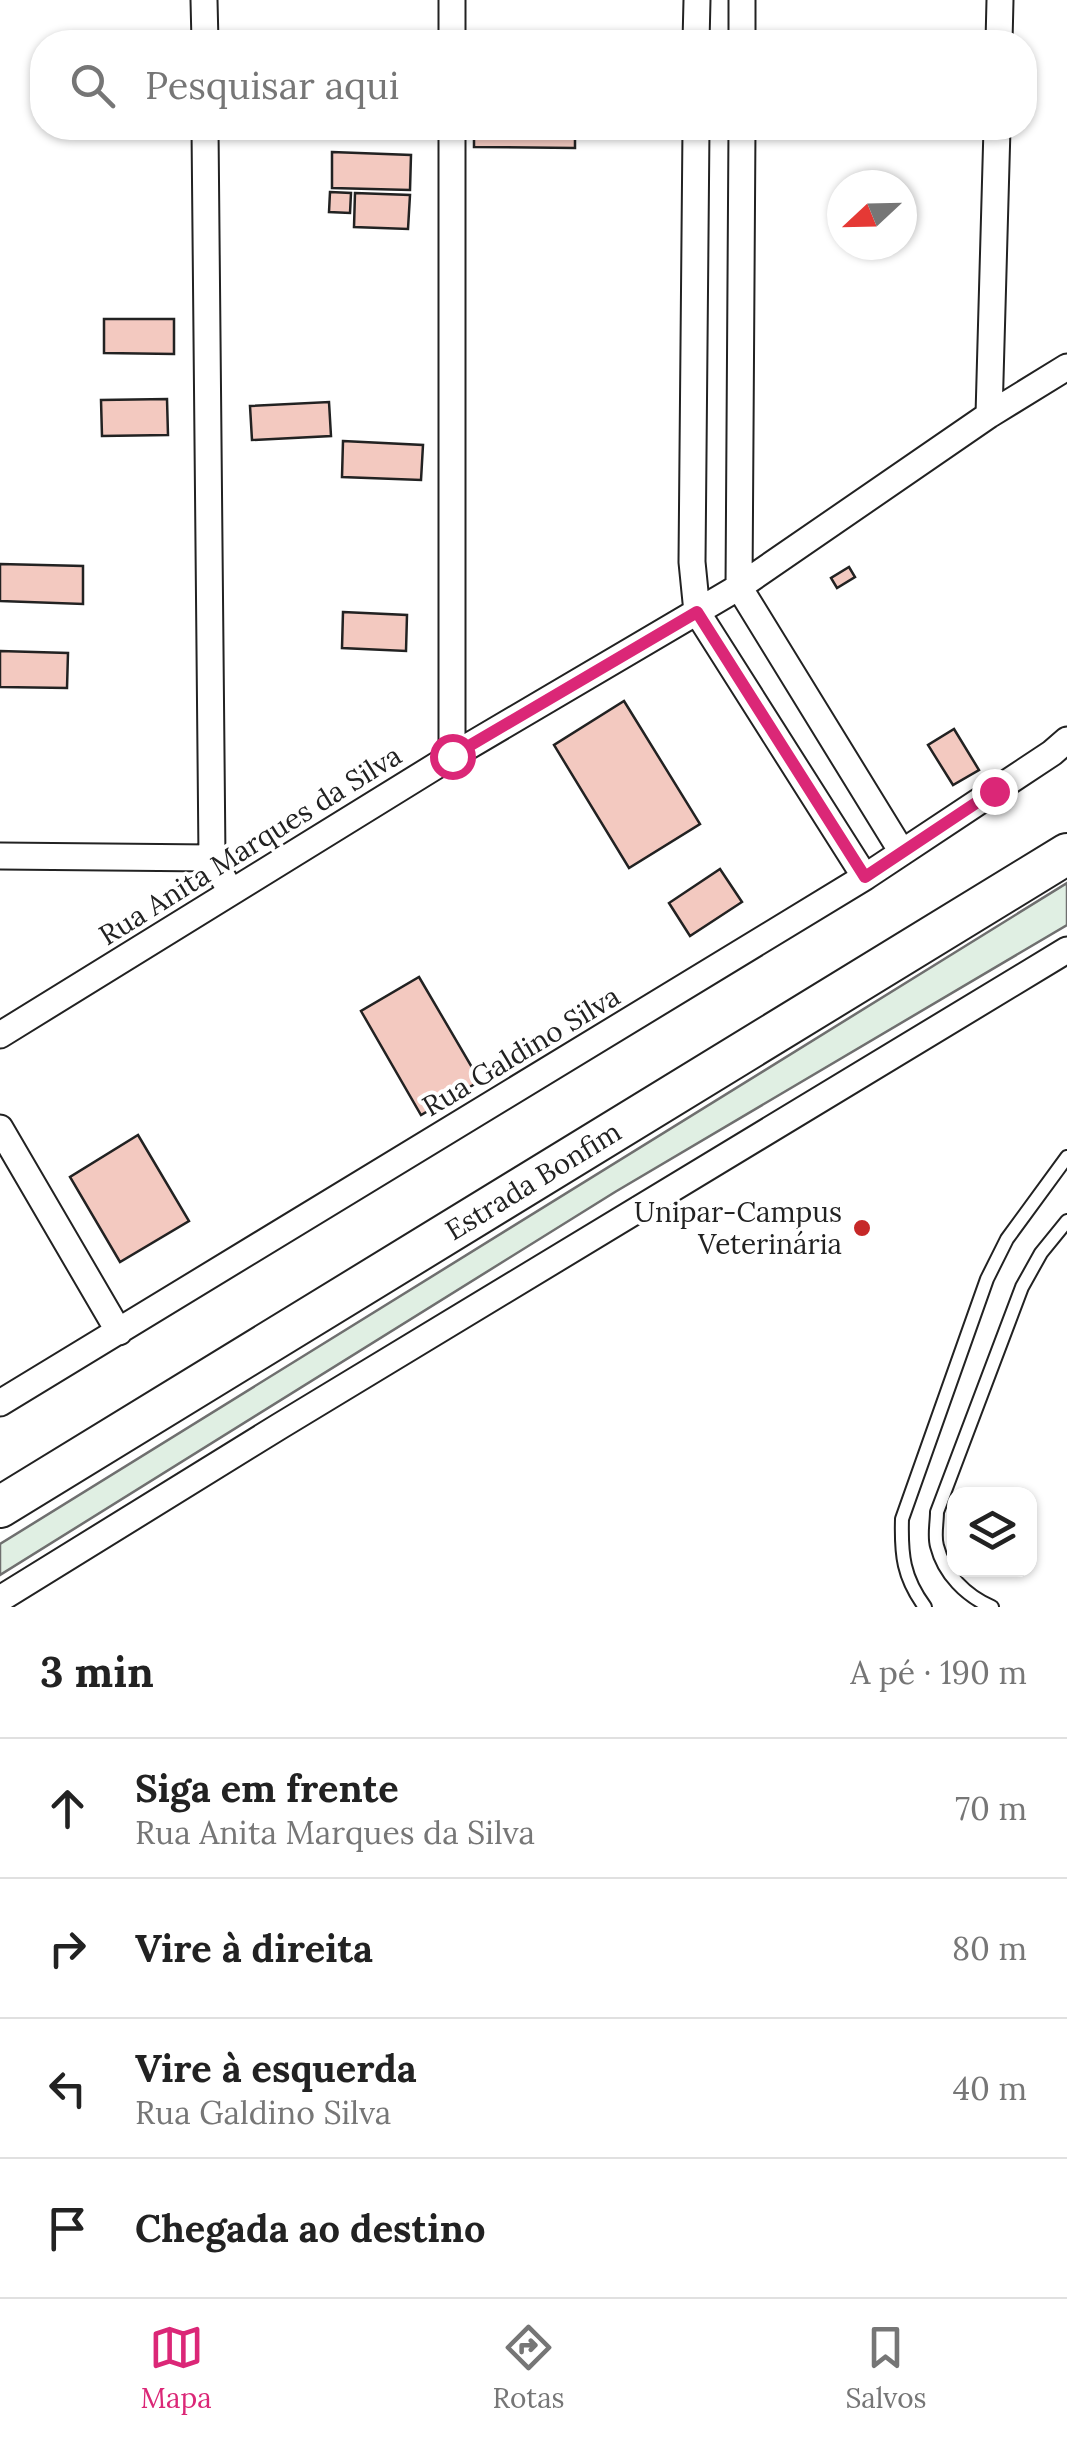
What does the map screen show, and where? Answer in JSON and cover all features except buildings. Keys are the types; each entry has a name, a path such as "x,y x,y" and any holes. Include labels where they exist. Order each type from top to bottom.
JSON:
{"main road":[{"name":"Estrada Bonfim","path":"0,1508 1067,854"}],"street":[{"path":"204,0 204,30"},
{"path":"452,0 452,30"},
{"path":"696,30 697,0"},
{"path":"742,0 742,30"},
{"path":"999,30 1000,0"},
{"path":"205,140 212,858 231,892"},
{"path":"452,140 452,756"},
{"path":"696,140 692,562 697,612 865,877"},
{"path":"742,140 739,587 902,852"},
{"path":"989,415 997,140"},
{"name":"Rua Anita Marques da Silva","path":"0,1036 452,756 739,587 1067,366"},
{"name":"Rua Galdino Silva","path":"0,1404 865,877 1067,740"},
{"path":"0,856 212,858"},
{"path":"0,1599 1067,950"},
{"path":"0,1128 119,1332"}],"lane":[{"path":"925,1607 912,1590 902,1557 902,1519 987,1278 1007,1238 1067,1157"},
{"path":"992,1607 963,1590 945,1566 936,1543 937,1512 1022,1288 1041,1254 1067,1221"}],"green space":[{"path":"1067,883 1067,925 615,1192 0,1575 0,1544"}],"place":[{"name":"Unipar-Campus Veterinária","path":"862,1228"}],"route":[{"path":"452,756 697,612 865,877 994,791"}]}
